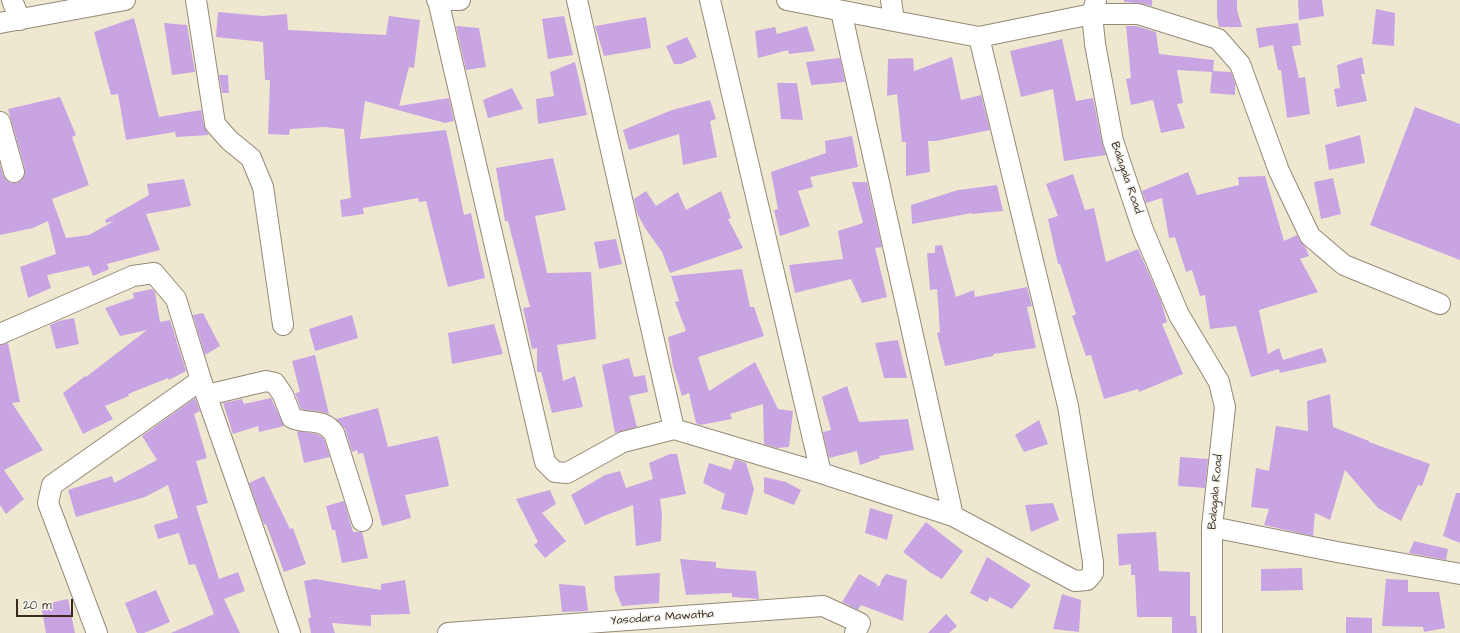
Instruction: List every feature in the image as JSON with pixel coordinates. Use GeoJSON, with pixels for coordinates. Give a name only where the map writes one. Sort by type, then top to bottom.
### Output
{"type":"FeatureCollection","features":[{"type":"Feature","properties":{"kind":"street"},"geometry":{"type":"LineString","coordinates":[[12,0],[20,20]]}},
{"type":"Feature","properties":{"kind":"street"},"geometry":{"type":"LineString","coordinates":[[0,23],[125,0]]}},
{"type":"Feature","properties":{"kind":"street"},"geometry":{"type":"LineString","coordinates":[[196,0],[216,124],[230,140],[251,158],[263,187],[283,325]]}},
{"type":"Feature","properties":{"kind":"street"},"geometry":{"type":"LineString","coordinates":[[460,0],[437,0],[545,462],[555,472],[567,473],[623,442],[674,429],[821,473],[953,516],[1075,581],[1087,580],[1093,573],[1093,562],[1068,406],[979,37]]}},
{"type":"Feature","properties":{"kind":"street"},"geometry":{"type":"LineString","coordinates":[[577,0],[674,429]]}},
{"type":"Feature","properties":{"kind":"street"},"geometry":{"type":"LineString","coordinates":[[710,0],[821,473]]}},
{"type":"Feature","properties":{"kind":"street"},"geometry":{"type":"LineString","coordinates":[[790,0],[894,22],[979,37],[1094,7],[1138,14],[1218,38],[1240,64],[1279,171],[1310,236],[1344,265],[1440,304]]}},
{"type":"Feature","properties":{"kind":"street"},"geometry":{"type":"LineString","coordinates":[[892,0],[894,22]]}},
{"type":"Feature","properties":{"kind":"street","name":"Balagala Road"},"geometry":{"type":"LineString","coordinates":[[1094,7],[1095,44],[1112,141],[1143,230],[1179,315],[1219,382],[1224,407],[1212,527],[1212,633]]}},
{"type":"Feature","properties":{"kind":"street"},"geometry":{"type":"LineString","coordinates":[[841,11],[953,516]]}},
{"type":"Feature","properties":{"kind":"street"},"geometry":{"type":"LineString","coordinates":[[0,122],[14,172]]}},
{"type":"Feature","properties":{"kind":"street"},"geometry":{"type":"LineString","coordinates":[[0,334],[133,276],[154,273],[176,299],[204,387],[290,633]]}},
{"type":"Feature","properties":{"kind":"street"},"geometry":{"type":"LineString","coordinates":[[97,633],[48,503],[52,485],[204,387],[266,381],[275,383],[292,418],[301,422],[317,422],[329,426],[334,433],[362,521]]}},
{"type":"Feature","properties":{"kind":"street"},"geometry":{"type":"LineString","coordinates":[[1212,527],[1337,552],[1460,574]]}},
{"type":"Feature","properties":{"kind":"street","name":"Yasodara Mawatha"},"geometry":{"type":"LineString","coordinates":[[448,633],[823,606],[862,630]]}},
{"type":"Feature","properties":{"kind":"building"},"geometry":{"type":"Polygon","coordinates":[[[1124,0],[1152,0],[1152,6],[1124,2],[1124,0]]]}},
{"type":"Feature","properties":{"kind":"building"},"geometry":{"type":"Polygon","coordinates":[[[1217,0],[1237,0],[1237,10],[1242,27],[1219,27],[1217,17],[1217,0]]]}},
{"type":"Feature","properties":{"kind":"building"},"geometry":{"type":"Polygon","coordinates":[[[1298,0],[1322,0],[1324,16],[1299,20],[1298,0]]]}},
{"type":"Feature","properties":{"kind":"building"},"geometry":{"type":"Polygon","coordinates":[[[1376,9],[1395,13],[1394,46],[1372,44],[1376,9]]]}},
{"type":"Feature","properties":{"kind":"building"},"geometry":{"type":"Polygon","coordinates":[[[218,12],[263,16],[287,14],[288,30],[386,35],[389,16],[420,20],[414,68],[409,67],[399,106],[449,98],[454,121],[445,123],[365,101],[360,139],[446,130],[464,215],[471,213],[485,278],[448,287],[426,201],[419,202],[418,198],[363,208],[364,214],[342,217],[340,200],[351,198],[344,129],[324,127],[290,129],[289,135],[268,134],[270,80],[265,80],[263,42],[216,37],[218,12]]]}},
{"type":"Feature","properties":{"kind":"building"},"geometry":{"type":"Polygon","coordinates":[[[564,16],[573,55],[548,59],[542,19],[564,16]]]}},
{"type":"Feature","properties":{"kind":"building"},"geometry":{"type":"Polygon","coordinates":[[[646,17],[651,48],[604,56],[595,26],[646,17]]]}},
{"type":"Feature","properties":{"kind":"building"},"geometry":{"type":"Polygon","coordinates":[[[134,18],[159,117],[201,110],[204,126],[209,135],[176,137],[175,132],[126,140],[118,94],[111,95],[94,32],[134,18]]]}},
{"type":"Feature","properties":{"kind":"building"},"geometry":{"type":"Polygon","coordinates":[[[164,23],[187,25],[195,72],[172,75],[164,23]]]}},
{"type":"Feature","properties":{"kind":"building"},"geometry":{"type":"Polygon","coordinates":[[[1298,23],[1301,45],[1292,46],[1299,78],[1305,77],[1310,114],[1287,118],[1281,70],[1278,70],[1273,45],[1259,48],[1256,28],[1298,23]]]}},
{"type":"Feature","properties":{"kind":"building"},"geometry":{"type":"Polygon","coordinates":[[[456,26],[479,28],[486,67],[466,70],[456,26]]]}},
{"type":"Feature","properties":{"kind":"building"},"geometry":{"type":"Polygon","coordinates":[[[807,26],[815,51],[789,54],[788,50],[758,58],[755,31],[775,27],[777,34],[807,26]]]}},
{"type":"Feature","properties":{"kind":"building"},"geometry":{"type":"Polygon","coordinates":[[[1126,26],[1136,26],[1156,32],[1159,54],[1214,60],[1213,71],[1231,72],[1235,83],[1235,95],[1210,93],[1212,72],[1177,70],[1183,103],[1177,104],[1185,128],[1161,133],[1153,100],[1131,105],[1126,79],[1131,78],[1126,26]]]}},
{"type":"Feature","properties":{"kind":"building"},"geometry":{"type":"Polygon","coordinates":[[[687,37],[697,57],[681,64],[674,64],[666,46],[687,37]]]}},
{"type":"Feature","properties":{"kind":"building"},"geometry":{"type":"Polygon","coordinates":[[[1062,39],[1076,101],[1093,98],[1102,143],[1106,155],[1064,161],[1053,89],[1021,97],[1010,51],[1062,39]]]}},
{"type":"Feature","properties":{"kind":"building"},"geometry":{"type":"Polygon","coordinates":[[[952,57],[961,100],[981,95],[990,130],[936,141],[928,141],[930,172],[906,176],[906,142],[902,142],[897,94],[887,96],[888,59],[913,58],[914,71],[952,57]]]}},
{"type":"Feature","properties":{"kind":"building"},"geometry":{"type":"Polygon","coordinates":[[[1362,57],[1365,74],[1361,74],[1367,101],[1337,107],[1334,89],[1340,88],[1337,65],[1362,57]]]}},
{"type":"Feature","properties":{"kind":"building"},"geometry":{"type":"Polygon","coordinates":[[[840,58],[845,82],[811,85],[806,62],[840,58]]]}},
{"type":"Feature","properties":{"kind":"building"},"geometry":{"type":"Polygon","coordinates":[[[575,62],[587,115],[538,124],[536,99],[554,96],[550,72],[575,62]]]}},
{"type":"Feature","properties":{"kind":"building"},"geometry":{"type":"Polygon","coordinates":[[[219,75],[228,75],[229,93],[222,93],[219,75]]]}},
{"type":"Feature","properties":{"kind":"building"},"geometry":{"type":"Polygon","coordinates":[[[777,83],[797,83],[803,120],[781,119],[777,83]]]}},
{"type":"Feature","properties":{"kind":"building"},"geometry":{"type":"Polygon","coordinates":[[[512,88],[523,109],[488,118],[483,100],[512,88]]]}},
{"type":"Feature","properties":{"kind":"building"},"geometry":{"type":"Polygon","coordinates":[[[60,97],[76,135],[72,137],[89,185],[52,199],[66,238],[89,235],[114,221],[106,223],[105,220],[149,195],[147,184],[184,179],[191,206],[146,214],[160,250],[107,264],[109,269],[93,276],[89,266],[47,275],[51,288],[28,298],[20,267],[56,254],[48,221],[33,228],[0,235],[0,165],[6,180],[11,183],[17,183],[22,180],[25,174],[25,169],[8,109],[60,97]]]}},
{"type":"Feature","properties":{"kind":"building"},"geometry":{"type":"Polygon","coordinates":[[[710,100],[716,119],[710,121],[717,157],[683,165],[679,134],[629,150],[623,130],[672,110],[710,100]]]}},
{"type":"Feature","properties":{"kind":"building"},"geometry":{"type":"Polygon","coordinates":[[[1415,107],[1460,124],[1460,260],[1370,225],[1415,107]]]}},
{"type":"Feature","properties":{"kind":"building"},"geometry":{"type":"Polygon","coordinates":[[[1360,135],[1365,163],[1329,170],[1325,145],[1360,135]]]}},
{"type":"Feature","properties":{"kind":"building"},"geometry":{"type":"Polygon","coordinates":[[[852,136],[858,167],[810,177],[813,187],[798,191],[810,226],[780,236],[774,210],[778,209],[771,172],[826,153],[825,141],[852,136]]]}},
{"type":"Feature","properties":{"kind":"building"},"geometry":{"type":"Polygon","coordinates":[[[553,158],[566,210],[535,216],[547,273],[591,272],[596,339],[557,345],[563,381],[575,376],[583,407],[552,413],[541,372],[537,372],[537,348],[532,349],[523,308],[530,307],[508,221],[505,221],[496,168],[553,158]]]}},
{"type":"Feature","properties":{"kind":"building"},"geometry":{"type":"Polygon","coordinates":[[[1188,172],[1197,195],[1239,185],[1238,177],[1265,176],[1284,241],[1297,235],[1306,248],[1309,256],[1300,259],[1318,292],[1259,310],[1268,354],[1279,348],[1283,360],[1322,348],[1327,362],[1280,373],[1279,369],[1251,377],[1236,326],[1210,329],[1205,295],[1200,296],[1192,270],[1186,272],[1175,237],[1169,238],[1162,198],[1146,203],[1142,191],[1188,172]]]}},
{"type":"Feature","properties":{"kind":"building"},"geometry":{"type":"Polygon","coordinates":[[[1073,174],[1085,210],[1094,208],[1106,262],[1138,249],[1161,301],[1167,322],[1162,324],[1183,374],[1139,392],[1138,389],[1104,399],[1091,355],[1086,356],[1072,316],[1076,314],[1060,264],[1058,264],[1048,219],[1058,216],[1046,184],[1073,174]]]}},
{"type":"Feature","properties":{"kind":"building"},"geometry":{"type":"Polygon","coordinates":[[[1333,178],[1341,214],[1321,219],[1314,182],[1333,178]]]}},
{"type":"Feature","properties":{"kind":"building"},"geometry":{"type":"Polygon","coordinates":[[[852,182],[867,182],[882,247],[875,248],[887,297],[862,303],[851,279],[795,293],[789,265],[843,259],[838,231],[863,223],[852,182]]]}},
{"type":"Feature","properties":{"kind":"building"},"geometry":{"type":"Polygon","coordinates":[[[997,185],[1003,211],[972,213],[912,224],[911,205],[958,190],[997,185]]]}},
{"type":"Feature","properties":{"kind":"building"},"geometry":{"type":"Polygon","coordinates":[[[646,191],[656,206],[678,192],[686,210],[721,191],[731,218],[728,219],[743,248],[670,273],[662,252],[645,228],[637,213],[634,199],[646,191]]]}},
{"type":"Feature","properties":{"kind":"building"},"geometry":{"type":"Polygon","coordinates":[[[616,239],[622,264],[599,269],[594,242],[616,239]]]}},
{"type":"Feature","properties":{"kind":"building"},"geometry":{"type":"Polygon","coordinates":[[[942,245],[956,297],[974,290],[975,297],[1027,287],[1032,306],[1027,307],[1036,348],[993,354],[993,356],[945,366],[937,333],[940,332],[937,289],[930,290],[927,253],[935,253],[935,246],[942,245]]]}},
{"type":"Feature","properties":{"kind":"building"},"geometry":{"type":"Polygon","coordinates":[[[742,269],[750,307],[754,307],[764,336],[698,357],[709,391],[755,362],[778,409],[793,411],[789,447],[777,448],[764,444],[763,404],[730,414],[732,419],[700,425],[696,423],[689,393],[682,396],[673,366],[668,337],[686,331],[675,302],[679,301],[671,276],[742,269]]]}},
{"type":"Feature","properties":{"kind":"building"},"geometry":{"type":"Polygon","coordinates":[[[152,289],[155,292],[160,322],[170,320],[186,371],[169,380],[168,378],[128,394],[129,396],[105,406],[113,419],[83,434],[63,393],[147,330],[120,336],[105,308],[134,298],[133,293],[152,289]]]}},
{"type":"Feature","properties":{"kind":"building"},"geometry":{"type":"Polygon","coordinates":[[[203,313],[220,346],[205,355],[193,315],[203,313]]]}},
{"type":"Feature","properties":{"kind":"building"},"geometry":{"type":"Polygon","coordinates":[[[352,315],[358,338],[315,351],[309,329],[352,315]]]}},
{"type":"Feature","properties":{"kind":"building"},"geometry":{"type":"Polygon","coordinates":[[[74,318],[79,344],[56,349],[50,325],[59,321],[74,318]]]}},
{"type":"Feature","properties":{"kind":"building"},"geometry":{"type":"Polygon","coordinates":[[[494,324],[503,354],[452,364],[448,333],[494,324]]]}},
{"type":"Feature","properties":{"kind":"building"},"geometry":{"type":"Polygon","coordinates":[[[898,340],[907,378],[884,378],[875,343],[898,340]]]}},
{"type":"Feature","properties":{"kind":"building"},"geometry":{"type":"Polygon","coordinates":[[[8,343],[20,402],[12,403],[43,450],[4,470],[24,499],[6,514],[0,505],[0,345],[8,343]]]}},
{"type":"Feature","properties":{"kind":"building"},"geometry":{"type":"Polygon","coordinates":[[[315,355],[329,414],[301,409],[295,393],[300,392],[292,361],[315,355]]]}},
{"type":"Feature","properties":{"kind":"building"},"geometry":{"type":"Polygon","coordinates":[[[629,358],[634,377],[645,375],[648,392],[629,396],[637,427],[615,433],[602,365],[629,358]]]}},
{"type":"Feature","properties":{"kind":"building"},"geometry":{"type":"Polygon","coordinates":[[[847,386],[859,422],[908,419],[914,450],[879,456],[880,458],[860,465],[857,451],[829,458],[823,432],[831,430],[822,397],[847,386]]]}},
{"type":"Feature","properties":{"kind":"building"},"geometry":{"type":"Polygon","coordinates":[[[1330,394],[1333,427],[1430,464],[1422,486],[1418,485],[1401,521],[1378,508],[1345,470],[1330,520],[1315,513],[1313,536],[1264,525],[1269,509],[1251,507],[1256,468],[1269,471],[1276,426],[1308,431],[1307,401],[1330,394]]]}},
{"type":"Feature","properties":{"kind":"building"},"geometry":{"type":"Polygon","coordinates":[[[195,398],[200,411],[194,414],[207,458],[196,461],[208,503],[196,506],[219,579],[238,572],[245,591],[224,599],[240,633],[171,633],[214,614],[195,564],[189,565],[179,533],[158,539],[154,525],[178,518],[168,485],[145,497],[76,517],[68,490],[112,476],[114,483],[157,460],[142,436],[195,398]]]}},
{"type":"Feature","properties":{"kind":"building"},"geometry":{"type":"Polygon","coordinates":[[[271,398],[284,426],[259,432],[258,426],[233,434],[223,403],[242,399],[244,404],[271,398]]]}},
{"type":"Feature","properties":{"kind":"building"},"geometry":{"type":"Polygon","coordinates":[[[378,408],[388,447],[438,436],[449,486],[405,495],[411,518],[382,526],[363,453],[358,454],[357,450],[352,452],[345,429],[336,419],[378,408]]]}},
{"type":"Feature","properties":{"kind":"building"},"geometry":{"type":"Polygon","coordinates":[[[1039,420],[1048,444],[1024,452],[1015,435],[1039,420]]]}},
{"type":"Feature","properties":{"kind":"building"},"geometry":{"type":"Polygon","coordinates":[[[297,431],[317,434],[322,437],[330,457],[304,463],[297,431]]]}},
{"type":"Feature","properties":{"kind":"building"},"geometry":{"type":"Polygon","coordinates":[[[670,454],[677,454],[686,494],[660,499],[662,514],[661,541],[636,546],[633,505],[585,525],[571,495],[605,475],[620,471],[626,488],[653,479],[649,463],[670,454]]]}},
{"type":"Feature","properties":{"kind":"building"},"geometry":{"type":"Polygon","coordinates":[[[1180,457],[1208,459],[1205,488],[1178,486],[1180,457]]]}},
{"type":"Feature","properties":{"kind":"building"},"geometry":{"type":"Polygon","coordinates":[[[735,459],[746,463],[754,489],[747,515],[721,509],[725,494],[703,483],[709,463],[731,470],[735,459]]]}},
{"type":"Feature","properties":{"kind":"building"},"geometry":{"type":"Polygon","coordinates":[[[264,476],[290,529],[293,528],[306,564],[284,572],[266,524],[265,525],[263,522],[249,483],[264,476]]]}},
{"type":"Feature","properties":{"kind":"building"},"geometry":{"type":"Polygon","coordinates":[[[764,477],[786,482],[801,490],[794,505],[764,493],[764,477]]]}},
{"type":"Feature","properties":{"kind":"building"},"geometry":{"type":"Polygon","coordinates":[[[550,490],[556,504],[542,513],[566,541],[545,558],[534,545],[538,542],[516,499],[550,490]]]}},
{"type":"Feature","properties":{"kind":"building"},"geometry":{"type":"Polygon","coordinates":[[[1456,493],[1460,493],[1460,543],[1443,536],[1456,493]]]}},
{"type":"Feature","properties":{"kind":"building"},"geometry":{"type":"Polygon","coordinates":[[[344,501],[353,532],[362,532],[368,558],[342,563],[335,530],[332,530],[326,506],[344,501]]]}},
{"type":"Feature","properties":{"kind":"building"},"geometry":{"type":"Polygon","coordinates":[[[1053,503],[1059,520],[1031,532],[1025,505],[1053,503]]]}},
{"type":"Feature","properties":{"kind":"building"},"geometry":{"type":"Polygon","coordinates":[[[870,508],[893,515],[887,540],[865,533],[870,508]]]}},
{"type":"Feature","properties":{"kind":"building"},"geometry":{"type":"Polygon","coordinates":[[[926,522],[963,551],[942,579],[931,573],[903,552],[926,522]]]}},
{"type":"Feature","properties":{"kind":"building"},"geometry":{"type":"Polygon","coordinates":[[[1156,532],[1159,571],[1190,572],[1190,616],[1196,616],[1197,633],[1172,633],[1172,617],[1137,617],[1135,575],[1131,575],[1131,564],[1119,566],[1117,534],[1156,532]]]}},
{"type":"Feature","properties":{"kind":"building"},"geometry":{"type":"Polygon","coordinates":[[[1414,541],[1448,549],[1446,560],[1409,553],[1414,541]]]}},
{"type":"Feature","properties":{"kind":"building"},"geometry":{"type":"Polygon","coordinates":[[[987,557],[1031,585],[1012,609],[990,597],[987,602],[970,593],[987,557]]]}},
{"type":"Feature","properties":{"kind":"building"},"geometry":{"type":"Polygon","coordinates":[[[680,559],[716,562],[716,568],[756,571],[759,599],[732,597],[732,593],[686,595],[680,559]]]}},
{"type":"Feature","properties":{"kind":"building"},"geometry":{"type":"Polygon","coordinates":[[[1302,568],[1303,590],[1261,591],[1261,569],[1302,568]]]}},
{"type":"Feature","properties":{"kind":"building"},"geometry":{"type":"Polygon","coordinates":[[[660,573],[659,603],[622,606],[615,590],[614,576],[660,573]]]}},
{"type":"Feature","properties":{"kind":"building"},"geometry":{"type":"Polygon","coordinates":[[[859,574],[877,584],[876,588],[878,585],[880,586],[881,581],[886,574],[907,580],[903,621],[861,605],[858,610],[842,602],[859,574]]]}},
{"type":"Feature","properties":{"kind":"building"},"geometry":{"type":"Polygon","coordinates":[[[315,579],[381,590],[381,584],[405,580],[410,614],[371,615],[371,626],[332,623],[335,633],[311,633],[308,618],[311,618],[304,581],[315,579]]]}},
{"type":"Feature","properties":{"kind":"building"},"geometry":{"type":"Polygon","coordinates":[[[1386,579],[1408,580],[1408,592],[1439,592],[1445,628],[1424,632],[1423,627],[1382,626],[1386,579]]]}},
{"type":"Feature","properties":{"kind":"building"},"geometry":{"type":"Polygon","coordinates":[[[559,584],[585,586],[588,611],[562,612],[559,584]]]}},
{"type":"Feature","properties":{"kind":"building"},"geometry":{"type":"Polygon","coordinates":[[[156,590],[170,622],[144,633],[137,633],[125,603],[156,590]]]}},
{"type":"Feature","properties":{"kind":"building"},"geometry":{"type":"Polygon","coordinates":[[[1062,594],[1081,600],[1079,632],[1053,629],[1062,594]]]}},
{"type":"Feature","properties":{"kind":"building"},"geometry":{"type":"Polygon","coordinates":[[[68,599],[75,633],[46,633],[41,605],[68,599]]]}},
{"type":"Feature","properties":{"kind":"building"},"geometry":{"type":"Polygon","coordinates":[[[946,614],[957,626],[949,633],[928,633],[946,614]]]}},
{"type":"Feature","properties":{"kind":"building"},"geometry":{"type":"Polygon","coordinates":[[[1346,617],[1372,618],[1372,633],[1346,633],[1346,617]]]}}]}
